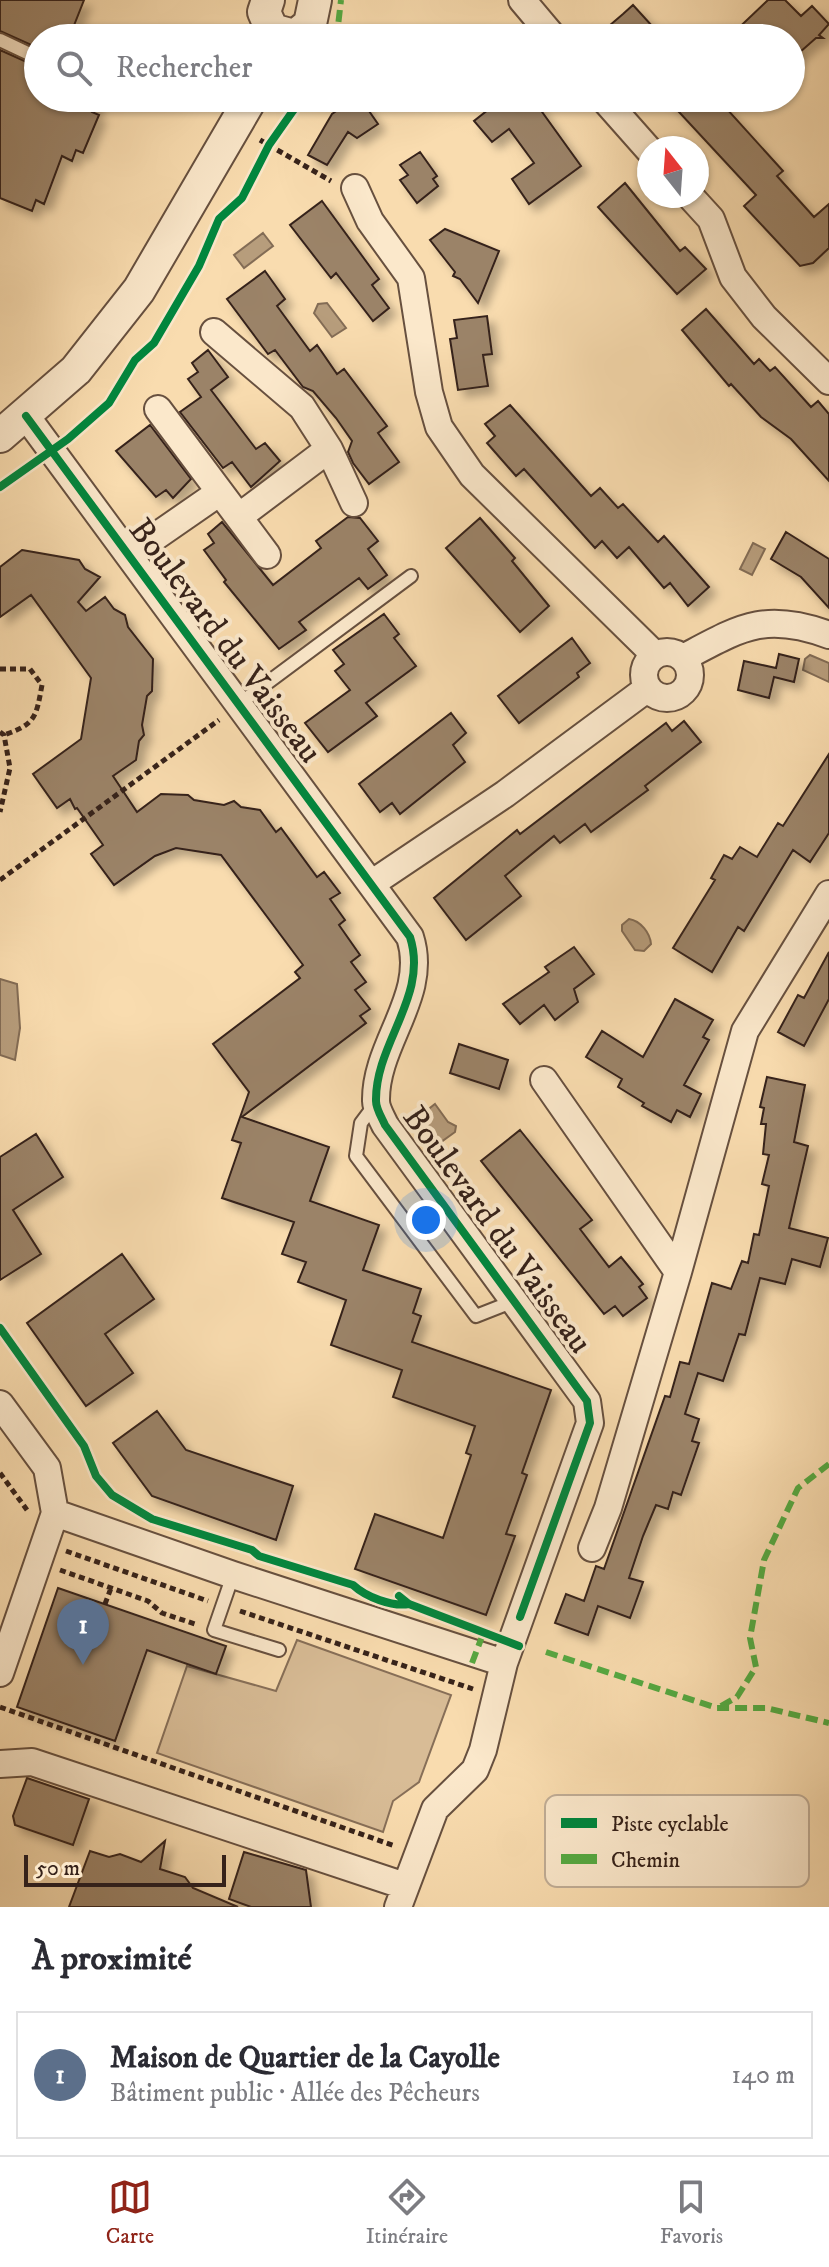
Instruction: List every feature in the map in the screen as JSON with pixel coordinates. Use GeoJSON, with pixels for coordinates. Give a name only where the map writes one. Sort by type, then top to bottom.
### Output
{"type":"FeatureCollection","features":[{"type":"Feature","properties":{"kind":"street"},"geometry":{"type":"LineString","coordinates":[[522,0],[542,24]]}},
{"type":"Feature","properties":{"kind":"street"},"geometry":{"type":"LineString","coordinates":[[274,22],[310,24],[313,2]]}},
{"type":"Feature","properties":{"kind":"street"},"geometry":{"type":"LineString","coordinates":[[0,436],[76,370],[139,290],[243,112]]}},
{"type":"Feature","properties":{"kind":"street"},"geometry":{"type":"LineString","coordinates":[[615,112],[637,136]]}},
{"type":"Feature","properties":{"kind":"street"},"geometry":{"type":"LineString","coordinates":[[355,188],[370,221],[411,278],[429,392],[439,427],[472,475],[655,655]]}},
{"type":"Feature","properties":{"kind":"street"},"geometry":{"type":"LineString","coordinates":[[701,208],[711,219],[733,277],[764,317],[829,381]]}},
{"type":"Feature","properties":{"kind":"street"},"geometry":{"type":"LineString","coordinates":[[214,332],[302,407],[329,449],[354,503]]}},
{"type":"Feature","properties":{"kind":"street"},"geometry":{"type":"LineString","coordinates":[[158,409],[267,555]]}},
{"type":"Feature","properties":{"kind":"street","name":"Boulevard du Vaisseau"},"geometry":{"type":"LineString","coordinates":[[26,416],[410,937],[416,971],[380,1077],[376,1103],[385,1125],[587,1401],[590,1423],[504,1663],[483,1750],[475,1770],[435,1809],[401,1896]]}},
{"type":"Feature","properties":{"kind":"street"},"geometry":{"type":"LineString","coordinates":[[240,516],[329,449]]}},
{"type":"Feature","properties":{"kind":"street"},"geometry":{"type":"LineString","coordinates":[[129,555],[220,492]]}},
{"type":"Feature","properties":{"kind":"street"},"geometry":{"type":"LineString","coordinates":[[683,658],[745,625],[799,624],[829,635]]}},
{"type":"Feature","properties":{"kind":"street"},"geometry":{"type":"LineString","coordinates":[[672,652],[683,658],[690,675],[682,692],[669,698],[658,696],[648,688],[644,669],[655,655],[672,652]]}},
{"type":"Feature","properties":{"kind":"street"},"geometry":{"type":"LineString","coordinates":[[371,884],[505,794],[648,688]]}},
{"type":"Feature","properties":{"kind":"street"},"geometry":{"type":"LineString","coordinates":[[592,1548],[608,1508],[678,1272],[745,1031],[829,894]]}},
{"type":"Feature","properties":{"kind":"street"},"geometry":{"type":"LineString","coordinates":[[544,1080],[678,1272]]}},
{"type":"Feature","properties":{"kind":"street"},"geometry":{"type":"LineString","coordinates":[[0,1404],[47,1468],[55,1513],[0,1673]]}},
{"type":"Feature","properties":{"kind":"street"},"geometry":{"type":"LineString","coordinates":[[55,1513],[233,1575],[504,1663]]}},
{"type":"Feature","properties":{"kind":"street"},"geometry":{"type":"LineString","coordinates":[[0,1764],[32,1762],[401,1896]]}},
{"type":"Feature","properties":{"kind":"lane"},"geometry":{"type":"LineString","coordinates":[[0,40],[24,51]]}},
{"type":"Feature","properties":{"kind":"lane"},"geometry":{"type":"LineString","coordinates":[[239,704],[411,576]]}},
{"type":"Feature","properties":{"kind":"lane"},"geometry":{"type":"LineString","coordinates":[[376,1103],[361,1123],[356,1156],[476,1316],[514,1301]]}},
{"type":"Feature","properties":{"kind":"lane"},"geometry":{"type":"LineString","coordinates":[[233,1575],[214,1630],[279,1650]]}},
{"type":"Feature","properties":{"kind":"path"},"geometry":{"type":"LineString","coordinates":[[263,158],[277,134]]}},
{"type":"Feature","properties":{"kind":"path"},"geometry":{"type":"LineString","coordinates":[[253,136],[331,181],[355,188]]}},
{"type":"Feature","properties":{"kind":"path"},"geometry":{"type":"LineString","coordinates":[[0,669],[30,669],[42,685],[36,715],[27,727],[2,734],[10,768],[0,812]]}},
{"type":"Feature","properties":{"kind":"path"},"geometry":{"type":"LineString","coordinates":[[0,880],[239,704]]}},
{"type":"Feature","properties":{"kind":"path"},"geometry":{"type":"LineString","coordinates":[[0,1473],[32,1516],[31,1537],[45,1544],[486,1693]]}},
{"type":"Feature","properties":{"kind":"path"},"geometry":{"type":"LineString","coordinates":[[64,1571],[148,1601],[162,1613],[214,1630]]}},
{"type":"Feature","properties":{"kind":"path"},"geometry":{"type":"LineString","coordinates":[[105,1604],[111,1588]]}},
{"type":"Feature","properties":{"kind":"path"},"geometry":{"type":"LineString","coordinates":[[0,1707],[393,1843],[397,1850]]}},
{"type":"Feature","properties":{"kind":"shaded area"},"geometry":{"type":"Polygon","coordinates":[[[263,233],[273,246],[244,268],[234,255],[263,233]]]}},
{"type":"Feature","properties":{"kind":"shaded area"},"geometry":{"type":"Polygon","coordinates":[[[327,303],[346,328],[332,337],[314,313],[318,304],[327,303]]]}},
{"type":"Feature","properties":{"kind":"shaded area"},"geometry":{"type":"Polygon","coordinates":[[[753,543],[765,549],[752,575],[740,569],[753,543]]]}},
{"type":"Feature","properties":{"kind":"shaded area"},"geometry":{"type":"Polygon","coordinates":[[[810,655],[829,663],[829,682],[803,670],[805,659],[810,655]]]}},
{"type":"Feature","properties":{"kind":"shaded area"},"geometry":{"type":"Polygon","coordinates":[[[629,919],[641,925],[649,936],[651,944],[644,951],[635,950],[622,931],[622,925],[629,919]]]}},
{"type":"Feature","properties":{"kind":"shaded area"},"geometry":{"type":"Polygon","coordinates":[[[0,979],[17,984],[20,1028],[15,1060],[0,1055],[0,979]]]}},
{"type":"Feature","properties":{"kind":"shaded area"},"geometry":{"type":"Polygon","coordinates":[[[435,1104],[448,1122],[456,1126],[455,1132],[441,1142],[421,1115],[435,1104]]]}},
{"type":"Feature","properties":{"kind":"shaded area"},"geometry":{"type":"Polygon","coordinates":[[[297,1640],[451,1695],[419,1782],[393,1801],[383,1832],[157,1753],[187,1666],[276,1691],[297,1640]]]}},
{"type":"Feature","properties":{"kind":"building"},"geometry":{"type":"Polygon","coordinates":[[[0,0],[84,0],[75,24],[24,24],[24,42],[0,31],[0,0]]]}},
{"type":"Feature","properties":{"kind":"building"},"geometry":{"type":"Polygon","coordinates":[[[768,0],[785,0],[801,16],[812,6],[829,24],[819,35],[823,38],[816,38],[805,48],[805,24],[743,24],[768,0]]]}},
{"type":"Feature","properties":{"kind":"building"},"geometry":{"type":"Polygon","coordinates":[[[633,5],[650,24],[611,24],[633,5]]]}},
{"type":"Feature","properties":{"kind":"building"},"geometry":{"type":"Polygon","coordinates":[[[0,50],[24,61],[24,112],[92,112],[99,115],[83,153],[76,150],[72,161],[62,156],[44,204],[36,200],[32,211],[0,198],[0,50]]]}},
{"type":"Feature","properties":{"kind":"building"},"geometry":{"type":"Polygon","coordinates":[[[370,112],[378,124],[357,138],[348,132],[327,165],[308,155],[332,114],[370,112]]]}},
{"type":"Feature","properties":{"kind":"building"},"geometry":{"type":"Polygon","coordinates":[[[485,112],[542,112],[581,166],[529,204],[512,179],[534,163],[509,129],[492,142],[474,121],[485,112]]]}},
{"type":"Feature","properties":{"kind":"building"},"geometry":{"type":"Polygon","coordinates":[[[679,112],[730,112],[783,171],[777,176],[814,217],[829,204],[829,248],[813,263],[800,266],[744,206],[756,195],[709,144],[709,136],[701,136],[679,112]]]}},
{"type":"Feature","properties":{"kind":"building"},"geometry":{"type":"Polygon","coordinates":[[[420,152],[437,176],[433,179],[438,186],[417,203],[400,180],[408,175],[400,165],[420,152]]]}},
{"type":"Feature","properties":{"kind":"building"},"geometry":{"type":"Polygon","coordinates":[[[625,183],[637,198],[637,208],[645,208],[680,251],[685,247],[706,269],[677,294],[598,207],[625,183]]]}},
{"type":"Feature","properties":{"kind":"building"},"geometry":{"type":"Polygon","coordinates":[[[322,201],[379,279],[372,285],[389,308],[373,321],[336,273],[331,278],[290,225],[322,201]]]}},
{"type":"Feature","properties":{"kind":"building"},"geometry":{"type":"Polygon","coordinates":[[[445,229],[499,251],[478,303],[460,279],[453,276],[455,272],[430,240],[445,229]]]}},
{"type":"Feature","properties":{"kind":"building"},"geometry":{"type":"Polygon","coordinates":[[[265,271],[285,299],[277,306],[310,351],[317,345],[337,374],[344,369],[387,426],[378,433],[399,462],[369,484],[353,463],[348,452],[352,441],[336,418],[313,391],[303,387],[275,350],[268,354],[227,299],[265,271]]]}},
{"type":"Feature","properties":{"kind":"building"},"geometry":{"type":"Polygon","coordinates":[[[706,309],[754,364],[759,359],[770,371],[775,367],[811,407],[818,401],[829,414],[829,481],[791,439],[761,417],[731,384],[729,386],[682,330],[706,309]]]}},
{"type":"Feature","properties":{"kind":"building"},"geometry":{"type":"Polygon","coordinates":[[[487,316],[492,354],[483,355],[488,386],[458,390],[450,339],[457,338],[454,320],[487,316]]]}},
{"type":"Feature","properties":{"kind":"building"},"geometry":{"type":"Polygon","coordinates":[[[208,350],[228,377],[211,390],[256,449],[265,443],[280,461],[251,487],[232,462],[223,468],[180,412],[201,397],[188,379],[198,372],[192,363],[208,350]]]}},
{"type":"Feature","properties":{"kind":"building"},"geometry":{"type":"Polygon","coordinates":[[[510,405],[591,496],[600,488],[618,508],[623,504],[658,542],[664,536],[709,587],[688,606],[670,583],[664,588],[629,547],[617,558],[602,541],[595,548],[524,469],[516,476],[487,443],[495,436],[485,424],[510,405]]]}},
{"type":"Feature","properties":{"kind":"building"},"geometry":{"type":"Polygon","coordinates":[[[150,425],[191,479],[173,498],[166,490],[156,497],[116,451],[150,425]]]}},
{"type":"Feature","properties":{"kind":"building"},"geometry":{"type":"Polygon","coordinates":[[[348,517],[360,518],[378,541],[368,549],[387,575],[368,589],[359,578],[299,622],[306,630],[279,649],[224,582],[226,580],[204,550],[214,543],[208,534],[222,522],[273,585],[321,548],[316,541],[348,517]]]}},
{"type":"Feature","properties":{"kind":"building"},"geometry":{"type":"Polygon","coordinates":[[[480,518],[515,558],[512,561],[549,606],[520,632],[446,548],[480,518]]]}},
{"type":"Feature","properties":{"kind":"building"},"geometry":{"type":"Polygon","coordinates":[[[786,532],[829,559],[829,608],[801,577],[771,559],[786,532]]]}},
{"type":"Feature","properties":{"kind":"building"},"geometry":{"type":"Polygon","coordinates":[[[22,550],[79,560],[85,569],[100,577],[78,602],[86,611],[105,597],[114,609],[125,615],[128,627],[153,659],[152,691],[147,696],[142,725],[144,735],[139,741],[136,760],[113,776],[137,812],[161,794],[188,795],[194,800],[224,805],[234,801],[241,807],[260,810],[276,832],[281,828],[317,877],[324,872],[340,893],[330,899],[345,920],[339,925],[360,955],[351,962],[366,982],[355,990],[370,1009],[360,1016],[366,1023],[242,1117],[329,1147],[310,1201],[379,1225],[363,1270],[421,1289],[413,1313],[421,1316],[412,1342],[551,1390],[522,1473],[527,1475],[506,1534],[515,1536],[486,1615],[355,1569],[375,1514],[443,1538],[471,1455],[466,1453],[475,1426],[393,1397],[402,1370],[331,1345],[346,1300],[298,1282],[306,1262],[282,1254],[294,1222],[222,1198],[241,1143],[232,1140],[249,1092],[213,1044],[300,978],[295,972],[303,965],[221,855],[176,848],[155,856],[114,885],[91,854],[103,845],[77,808],[70,799],[57,808],[33,774],[81,739],[91,678],[31,595],[0,617],[0,567],[22,550]]]}},
{"type":"Feature","properties":{"kind":"building"},"geometry":{"type":"Polygon","coordinates":[[[384,614],[399,634],[394,638],[416,666],[366,703],[377,716],[328,752],[305,723],[350,690],[335,671],[344,664],[333,650],[384,614]]]}},
{"type":"Feature","properties":{"kind":"building"},"geometry":{"type":"Polygon","coordinates":[[[572,638],[590,663],[577,673],[579,677],[519,723],[498,696],[572,638]]]}},
{"type":"Feature","properties":{"kind":"building"},"geometry":{"type":"Polygon","coordinates":[[[779,654],[799,659],[794,682],[774,677],[769,698],[738,690],[744,661],[776,668],[779,654]]]}},
{"type":"Feature","properties":{"kind":"building"},"geometry":{"type":"Polygon","coordinates":[[[451,713],[466,733],[453,745],[465,762],[400,814],[392,803],[380,812],[359,784],[451,713]]]}},
{"type":"Feature","properties":{"kind":"building"},"geometry":{"type":"Polygon","coordinates":[[[684,721],[701,742],[645,786],[648,790],[591,832],[585,824],[560,843],[554,836],[505,876],[521,896],[466,940],[434,898],[517,830],[520,834],[666,723],[672,731],[684,721]]]}},
{"type":"Feature","properties":{"kind":"building"},"geometry":{"type":"Polygon","coordinates":[[[829,754],[829,833],[810,862],[793,850],[744,931],[738,927],[712,972],[673,948],[715,880],[711,878],[724,855],[732,859],[740,847],[757,857],[778,823],[783,826],[829,754]]]}},
{"type":"Feature","properties":{"kind":"building"},"geometry":{"type":"Polygon","coordinates":[[[574,947],[594,974],[574,989],[578,1002],[555,1020],[544,1005],[520,1024],[503,1004],[549,972],[545,967],[574,947]]]}},
{"type":"Feature","properties":{"kind":"building"},"geometry":{"type":"Polygon","coordinates":[[[829,952],[829,999],[804,1046],[778,1032],[798,995],[804,998],[829,952]]]}},
{"type":"Feature","properties":{"kind":"building"},"geometry":{"type":"Polygon","coordinates":[[[675,999],[713,1020],[703,1037],[709,1040],[684,1085],[701,1094],[690,1117],[677,1110],[671,1122],[642,1106],[644,1103],[618,1087],[622,1079],[586,1057],[602,1031],[643,1057],[675,999]]]}},
{"type":"Feature","properties":{"kind":"building"},"geometry":{"type":"Polygon","coordinates":[[[459,1044],[508,1060],[499,1089],[450,1073],[459,1044]]]}},
{"type":"Feature","properties":{"kind":"building"},"geometry":{"type":"Polygon","coordinates":[[[767,1077],[805,1085],[794,1142],[808,1146],[789,1228],[828,1238],[820,1267],[792,1259],[785,1284],[760,1278],[745,1335],[739,1334],[723,1381],[698,1373],[685,1414],[699,1419],[692,1441],[699,1443],[681,1495],[673,1492],[668,1509],[656,1505],[643,1536],[629,1578],[643,1582],[630,1618],[598,1606],[588,1635],[555,1623],[566,1594],[584,1601],[596,1566],[604,1569],[665,1396],[670,1397],[680,1362],[689,1364],[712,1283],[731,1289],[742,1261],[748,1263],[754,1234],[759,1235],[769,1186],[762,1184],[769,1155],[763,1154],[766,1124],[761,1124],[764,1108],[760,1107],[767,1077]]]}},
{"type":"Feature","properties":{"kind":"building"},"geometry":{"type":"Polygon","coordinates":[[[520,1130],[592,1220],[580,1229],[609,1267],[621,1257],[643,1284],[639,1287],[647,1298],[623,1316],[615,1306],[604,1314],[481,1161],[520,1130]]]}},
{"type":"Feature","properties":{"kind":"building"},"geometry":{"type":"Polygon","coordinates":[[[36,1134],[63,1177],[13,1210],[41,1254],[0,1280],[0,1157],[36,1134]]]}},
{"type":"Feature","properties":{"kind":"building"},"geometry":{"type":"Polygon","coordinates":[[[122,1254],[154,1299],[105,1334],[133,1373],[86,1406],[27,1323],[122,1254]]]}},
{"type":"Feature","properties":{"kind":"building"},"geometry":{"type":"Polygon","coordinates":[[[157,1411],[186,1450],[293,1486],[276,1540],[152,1496],[113,1443],[157,1411]]]}},
{"type":"Feature","properties":{"kind":"building"},"geometry":{"type":"Polygon","coordinates":[[[58,1588],[226,1646],[216,1674],[147,1650],[115,1741],[17,1707],[58,1588]]]}},
{"type":"Feature","properties":{"kind":"building"},"geometry":{"type":"Polygon","coordinates":[[[27,1778],[89,1799],[73,1845],[15,1825],[13,1816],[27,1778]]]}},
{"type":"Feature","properties":{"kind":"building"},"geometry":{"type":"Polygon","coordinates":[[[165,1841],[160,1869],[185,1877],[193,1888],[238,1907],[69,1907],[90,1851],[109,1857],[120,1854],[141,1862],[165,1841]]]}},
{"type":"Feature","properties":{"kind":"building"},"geometry":{"type":"Polygon","coordinates":[[[244,1852],[306,1870],[311,1907],[251,1907],[229,1899],[244,1852]]]}},
{"type":"Feature","properties":{"kind":"marked path"},"geometry":{"type":"LineString","coordinates":[[338,24],[341,0]]}},
{"type":"Feature","properties":{"kind":"marked path"},"geometry":{"type":"LineString","coordinates":[[721,1706],[737,1697],[756,1667],[750,1638],[764,1560],[798,1488],[829,1464]]}},
{"type":"Feature","properties":{"kind":"marked path"},"geometry":{"type":"LineString","coordinates":[[472,1663],[483,1634]]}},
{"type":"Feature","properties":{"kind":"marked path"},"geometry":{"type":"LineString","coordinates":[[546,1652],[717,1708],[766,1708],[829,1723]]}},
{"type":"Feature","properties":{"kind":"cycle path"},"geometry":{"type":"LineString","coordinates":[[0,487],[68,439],[109,403],[135,360],[154,343],[199,266],[219,219],[242,198],[269,145],[292,112]]}},
{"type":"Feature","properties":{"kind":"cycle path"},"geometry":{"type":"LineString","coordinates":[[26,416],[410,937],[414,959],[413,979],[378,1080],[378,1110],[385,1125],[587,1401],[590,1423],[520,1617]]}},
{"type":"Feature","properties":{"kind":"cycle path"},"geometry":{"type":"LineString","coordinates":[[0,1328],[84,1446],[96,1476],[112,1495],[152,1519],[353,1585],[380,1600],[409,1604]]}},
{"type":"Feature","properties":{"kind":"cycle path"},"geometry":{"type":"LineString","coordinates":[[399,1596],[409,1604],[519,1646]]}},
{"type":"Feature","properties":{"kind":"place","name":"Maison de Quartier de la Cayolle"},"geometry":{"type":"Point","coordinates":[83,1665]}}]}
